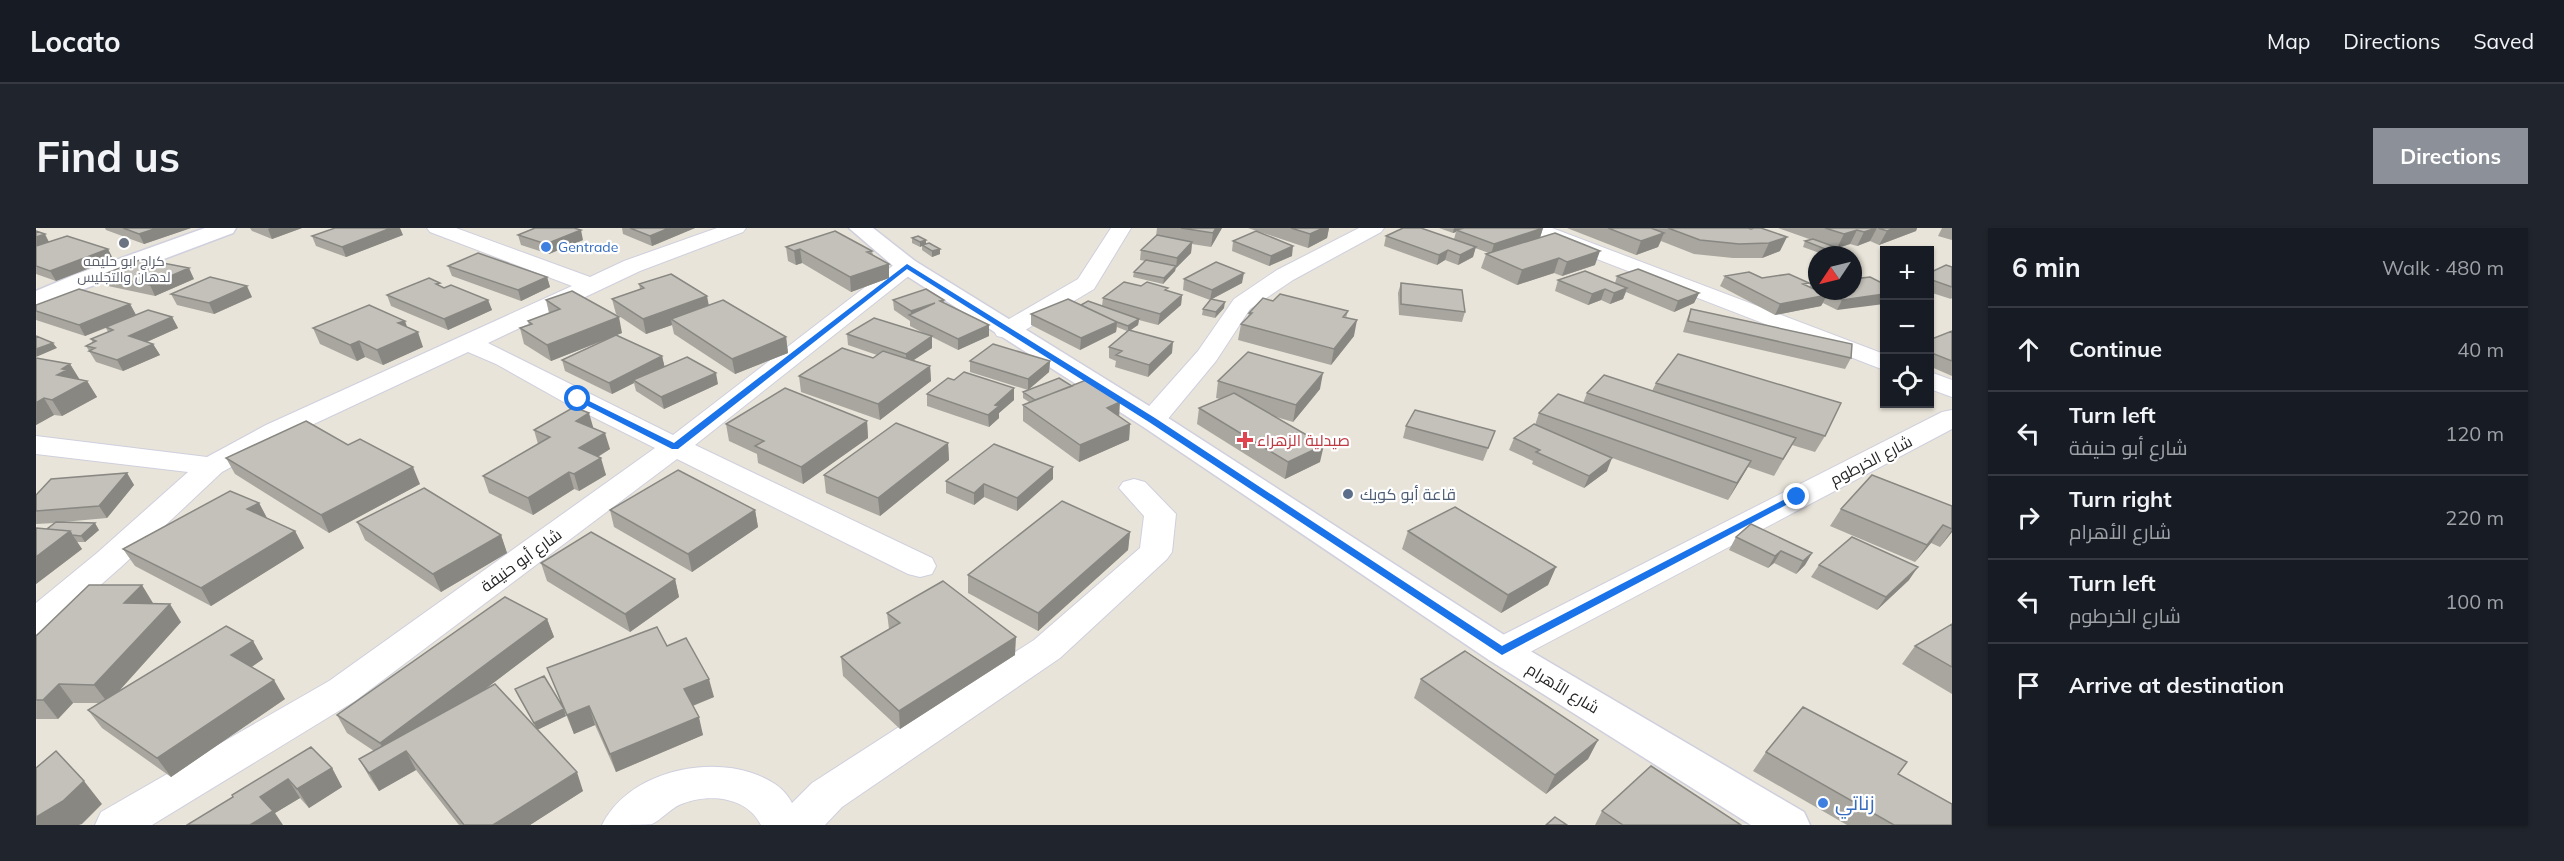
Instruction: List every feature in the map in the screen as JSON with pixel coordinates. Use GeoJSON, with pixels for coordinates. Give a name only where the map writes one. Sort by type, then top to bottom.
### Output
{"type":"FeatureCollection","features":[{"type":"Feature","properties":{"kind":"street"},"geometry":{"type":"LineString","coordinates":[[36,300],[82,280],[225,228]]}},
{"type":"Feature","properties":{"kind":"street"},"geometry":{"type":"LineString","coordinates":[[437,228],[591,285]]}},
{"type":"Feature","properties":{"kind":"street"},"geometry":{"type":"LineString","coordinates":[[36,622],[109,560],[212,466],[276,431],[632,266],[736,228]]}},
{"type":"Feature","properties":{"kind":"street","name":"شارع الأهرام"},"geometry":{"type":"LineString","coordinates":[[860,228],[907,266],[1006,331],[1152,420],[1502,651],[1788,825]]}},
{"type":"Feature","properties":{"kind":"street"},"geometry":{"type":"LineString","coordinates":[[1006,331],[1086,284],[1121,228]]}},
{"type":"Feature","properties":{"kind":"street"},"geometry":{"type":"LineString","coordinates":[[1152,420],[1207,356],[1242,304],[1285,275],[1374,228]]}},
{"type":"Feature","properties":{"kind":"street"},"geometry":{"type":"LineString","coordinates":[[1534,228],[1880,361]]}},
{"type":"Feature","properties":{"kind":"street","name":"شارع أبو حنيفة"},"geometry":{"type":"LineString","coordinates":[[116,825],[342,691],[675,447],[907,266]]}},
{"type":"Feature","properties":{"kind":"street"},"geometry":{"type":"LineString","coordinates":[[468,343],[505,359],[578,399],[920,566]]}},
{"type":"Feature","properties":{"kind":"street"},"geometry":{"type":"LineString","coordinates":[[1934,382],[1952,389]]}},
{"type":"Feature","properties":{"kind":"street","name":"شارع الخرطوم"},"geometry":{"type":"LineString","coordinates":[[1502,651],[1952,418]]}},
{"type":"Feature","properties":{"kind":"street"},"geometry":{"type":"LineString","coordinates":[[36,445],[212,466]]}},
{"type":"Feature","properties":{"kind":"street"},"geometry":{"type":"LineString","coordinates":[[798,825],[827,795],[1047,649],[1155,552],[1160,514],[1134,488]]}},
{"type":"Feature","properties":{"kind":"street"},"geometry":{"type":"LineString","coordinates":[[623,825],[639,808],[663,793],[690,784],[718,782],[743,786],[773,811],[827,795]]}},
{"type":"Feature","properties":{"kind":"building"},"geometry":{"type":"Polygon","coordinates":[[[123,228],[157,228],[139,234],[123,228]]]}},
{"type":"Feature","properties":{"kind":"building"},"geometry":{"type":"Polygon","coordinates":[[[335,228],[391,228],[342,247],[312,236],[335,228]]]}},
{"type":"Feature","properties":{"kind":"building"},"geometry":{"type":"Polygon","coordinates":[[[535,228],[581,230],[546,244],[518,235],[535,228]]]}},
{"type":"Feature","properties":{"kind":"building"},"geometry":{"type":"Polygon","coordinates":[[[630,228],[669,228],[650,236],[630,228]]]}},
{"type":"Feature","properties":{"kind":"building"},"geometry":{"type":"Polygon","coordinates":[[[1181,228],[1216,228],[1213,233],[1181,228]]]}},
{"type":"Feature","properties":{"kind":"building"},"geometry":{"type":"Polygon","coordinates":[[[1291,228],[1323,228],[1310,234],[1291,228]]]}},
{"type":"Feature","properties":{"kind":"building"},"geometry":{"type":"Polygon","coordinates":[[[1403,228],[1421,228],[1476,247],[1460,255],[1448,250],[1439,255],[1386,236],[1403,228]]]}},
{"type":"Feature","properties":{"kind":"building"},"geometry":{"type":"Polygon","coordinates":[[[1464,228],[1543,228],[1494,244],[1456,230],[1464,228]]]}},
{"type":"Feature","properties":{"kind":"building"},"geometry":{"type":"Polygon","coordinates":[[[1608,228],[1651,228],[1664,233],[1641,241],[1608,228]]]}},
{"type":"Feature","properties":{"kind":"building"},"geometry":{"type":"Polygon","coordinates":[[[1668,228],[1761,228],[1787,237],[1769,243],[1739,244],[1700,240],[1668,228]]]}},
{"type":"Feature","properties":{"kind":"building"},"geometry":{"type":"Polygon","coordinates":[[[1825,228],[1876,228],[1844,234],[1825,228]]]}},
{"type":"Feature","properties":{"kind":"building"},"geometry":{"type":"Polygon","coordinates":[[[1878,228],[1894,228],[1887,231],[1878,228]]]}},
{"type":"Feature","properties":{"kind":"building"},"geometry":{"type":"Polygon","coordinates":[[[36,231],[45,234],[36,237],[36,231]]]}},
{"type":"Feature","properties":{"kind":"building"},"geometry":{"type":"Polygon","coordinates":[[[835,231],[872,251],[867,252],[889,264],[850,277],[800,249],[794,251],[786,247],[835,231]]]}},
{"type":"Feature","properties":{"kind":"building"},"geometry":{"type":"Polygon","coordinates":[[[1256,231],[1293,246],[1271,256],[1233,241],[1256,231]]]}},
{"type":"Feature","properties":{"kind":"building"},"geometry":{"type":"Polygon","coordinates":[[[1555,233],[1600,251],[1567,262],[1559,258],[1522,270],[1486,254],[1555,233]]]}},
{"type":"Feature","properties":{"kind":"building"},"geometry":{"type":"Polygon","coordinates":[[[1157,235],[1192,242],[1177,258],[1141,250],[1157,235]]]}},
{"type":"Feature","properties":{"kind":"building"},"geometry":{"type":"Polygon","coordinates":[[[67,236],[108,249],[50,271],[36,266],[36,246],[67,236]]]}},
{"type":"Feature","properties":{"kind":"building"},"geometry":{"type":"Polygon","coordinates":[[[918,236],[926,240],[920,242],[912,238],[918,236]]]}},
{"type":"Feature","properties":{"kind":"building"},"geometry":{"type":"Polygon","coordinates":[[[1813,239],[1832,246],[1818,246],[1805,241],[1813,239]]]}},
{"type":"Feature","properties":{"kind":"building"},"geometry":{"type":"Polygon","coordinates":[[[929,243],[940,249],[932,251],[922,245],[929,243]]]}},
{"type":"Feature","properties":{"kind":"building"},"geometry":{"type":"Polygon","coordinates":[[[478,253],[547,277],[518,290],[448,266],[478,253]]]}},
{"type":"Feature","properties":{"kind":"building"},"geometry":{"type":"Polygon","coordinates":[[[142,259],[189,268],[150,285],[102,275],[142,259]]]}},
{"type":"Feature","properties":{"kind":"building"},"geometry":{"type":"Polygon","coordinates":[[[1146,260],[1176,266],[1164,278],[1134,272],[1146,260]]]}},
{"type":"Feature","properties":{"kind":"building"},"geometry":{"type":"Polygon","coordinates":[[[1216,262],[1244,273],[1212,290],[1184,279],[1216,262]]]}},
{"type":"Feature","properties":{"kind":"building"},"geometry":{"type":"Polygon","coordinates":[[[1946,265],[1952,267],[1952,287],[1934,281],[1934,271],[1946,265]]]}},
{"type":"Feature","properties":{"kind":"building"},"geometry":{"type":"Polygon","coordinates":[[[1638,269],[1699,293],[1678,301],[1617,276],[1638,269]]]}},
{"type":"Feature","properties":{"kind":"building"},"geometry":{"type":"Polygon","coordinates":[[[1585,271],[1627,288],[1614,293],[1605,289],[1592,294],[1558,280],[1585,271]]]}},
{"type":"Feature","properties":{"kind":"building"},"geometry":{"type":"Polygon","coordinates":[[[1749,272],[1762,278],[1789,274],[1808,283],[1803,284],[1808,286],[1808,299],[1780,304],[1725,276],[1749,272]]]}},
{"type":"Feature","properties":{"kind":"building"},"geometry":{"type":"Polygon","coordinates":[[[671,274],[707,296],[643,319],[612,299],[644,288],[639,284],[671,274]]]}},
{"type":"Feature","properties":{"kind":"building"},"geometry":{"type":"Polygon","coordinates":[[[210,277],[247,286],[209,303],[171,294],[210,277]]]}},
{"type":"Feature","properties":{"kind":"building"},"geometry":{"type":"Polygon","coordinates":[[[1870,277],[1880,282],[1880,295],[1862,297],[1862,278],[1870,277]]]}},
{"type":"Feature","properties":{"kind":"building"},"geometry":{"type":"Polygon","coordinates":[[[429,278],[440,283],[436,284],[444,288],[451,285],[488,300],[444,319],[387,295],[429,278]]]}},
{"type":"Feature","properties":{"kind":"building"},"geometry":{"type":"Polygon","coordinates":[[[1124,282],[1141,286],[1147,282],[1182,295],[1160,314],[1103,298],[1124,282]]]}},
{"type":"Feature","properties":{"kind":"building"},"geometry":{"type":"Polygon","coordinates":[[[1401,283],[1462,290],[1465,312],[1401,304],[1401,283]]]}},
{"type":"Feature","properties":{"kind":"building"},"geometry":{"type":"Polygon","coordinates":[[[79,289],[130,304],[79,325],[36,311],[36,305],[79,289]]]}},
{"type":"Feature","properties":{"kind":"building"},"geometry":{"type":"Polygon","coordinates":[[[926,289],[944,300],[940,301],[989,325],[958,339],[909,315],[935,303],[911,311],[893,300],[926,289]]]}},
{"type":"Feature","properties":{"kind":"building"},"geometry":{"type":"Polygon","coordinates":[[[572,291],[619,317],[547,345],[520,328],[532,324],[528,321],[560,309],[546,300],[572,291]]]}},
{"type":"Feature","properties":{"kind":"building"},"geometry":{"type":"Polygon","coordinates":[[[1280,294],[1348,311],[1343,317],[1357,320],[1334,349],[1241,324],[1263,298],[1273,301],[1280,294]]]}},
{"type":"Feature","properties":{"kind":"building"},"geometry":{"type":"Polygon","coordinates":[[[1068,299],[1117,322],[1081,338],[1031,314],[1068,299]]]}},
{"type":"Feature","properties":{"kind":"building"},"geometry":{"type":"Polygon","coordinates":[[[1211,299],[1225,302],[1216,312],[1203,309],[1211,299]]]}},
{"type":"Feature","properties":{"kind":"building"},"geometry":{"type":"Polygon","coordinates":[[[723,300],[786,337],[732,359],[671,319],[723,300]]]}},
{"type":"Feature","properties":{"kind":"building"},"geometry":{"type":"Polygon","coordinates":[[[1088,301],[1139,319],[1128,326],[1081,305],[1088,301]]]}},
{"type":"Feature","properties":{"kind":"building"},"geometry":{"type":"Polygon","coordinates":[[[369,305],[405,321],[398,323],[418,332],[377,350],[359,341],[350,345],[313,328],[369,305]]]}},
{"type":"Feature","properties":{"kind":"building"},"geometry":{"type":"Polygon","coordinates":[[[1691,309],[1852,344],[1851,358],[1688,321],[1691,309]]]}},
{"type":"Feature","properties":{"kind":"building"},"geometry":{"type":"Polygon","coordinates":[[[148,310],[172,317],[129,336],[153,344],[117,360],[89,351],[95,348],[86,346],[96,341],[91,339],[113,330],[106,327],[148,310]]]}},
{"type":"Feature","properties":{"kind":"building"},"geometry":{"type":"Polygon","coordinates":[[[874,318],[932,336],[906,354],[847,334],[874,318]]]}},
{"type":"Feature","properties":{"kind":"building"},"geometry":{"type":"Polygon","coordinates":[[[1129,330],[1173,342],[1149,365],[1116,355],[1122,351],[1109,347],[1129,330]]]}},
{"type":"Feature","properties":{"kind":"building"},"geometry":{"type":"Polygon","coordinates":[[[1952,331],[1952,361],[1934,354],[1934,338],[1952,331]]]}},
{"type":"Feature","properties":{"kind":"building"},"geometry":{"type":"Polygon","coordinates":[[[616,335],[662,356],[609,383],[562,360],[616,335]]]}},
{"type":"Feature","properties":{"kind":"building"},"geometry":{"type":"Polygon","coordinates":[[[36,336],[53,343],[36,349],[36,336]]]}},
{"type":"Feature","properties":{"kind":"building"},"geometry":{"type":"Polygon","coordinates":[[[993,344],[1050,361],[1028,379],[970,361],[993,344]]]}},
{"type":"Feature","properties":{"kind":"building"},"geometry":{"type":"Polygon","coordinates":[[[842,348],[873,358],[883,351],[930,366],[878,404],[799,376],[842,348]]]}},
{"type":"Feature","properties":{"kind":"building"},"geometry":{"type":"Polygon","coordinates":[[[1248,352],[1323,373],[1296,405],[1218,381],[1248,352]]]}},
{"type":"Feature","properties":{"kind":"building"},"geometry":{"type":"Polygon","coordinates":[[[1678,354],[1841,403],[1825,436],[1656,383],[1678,354]]]}},
{"type":"Feature","properties":{"kind":"building"},"geometry":{"type":"Polygon","coordinates":[[[687,357],[716,373],[661,397],[633,380],[687,357]]]}},
{"type":"Feature","properties":{"kind":"building"},"geometry":{"type":"Polygon","coordinates":[[[36,358],[70,364],[62,369],[67,370],[57,375],[87,381],[52,400],[44,398],[36,403],[36,358]]]}},
{"type":"Feature","properties":{"kind":"building"},"geometry":{"type":"Polygon","coordinates":[[[964,372],[1014,388],[995,405],[999,406],[988,415],[927,394],[948,378],[954,380],[964,372]]]}},
{"type":"Feature","properties":{"kind":"building"},"geometry":{"type":"Polygon","coordinates":[[[1604,375],[1796,438],[1783,459],[1587,393],[1604,375]]]}},
{"type":"Feature","properties":{"kind":"building"},"geometry":{"type":"Polygon","coordinates":[[[1059,378],[1072,386],[1035,400],[1023,392],[1059,378]]]}},
{"type":"Feature","properties":{"kind":"building"},"geometry":{"type":"Polygon","coordinates":[[[1086,380],[1120,402],[1107,408],[1130,424],[1080,445],[1023,405],[1086,380]]]}},
{"type":"Feature","properties":{"kind":"building"},"geometry":{"type":"Polygon","coordinates":[[[785,388],[867,421],[801,467],[755,446],[764,441],[726,424],[785,388]]]}},
{"type":"Feature","properties":{"kind":"building"},"geometry":{"type":"Polygon","coordinates":[[[1234,393],[1324,445],[1288,462],[1199,408],[1234,393]]]}},
{"type":"Feature","properties":{"kind":"building"},"geometry":{"type":"Polygon","coordinates":[[[1558,394],[1751,461],[1737,483],[1539,413],[1558,394]]]}},
{"type":"Feature","properties":{"kind":"building"},"geometry":{"type":"Polygon","coordinates":[[[574,407],[589,413],[576,421],[605,433],[579,448],[601,458],[574,474],[569,472],[528,498],[483,476],[550,437],[534,430],[574,407]]]}},
{"type":"Feature","properties":{"kind":"building"},"geometry":{"type":"Polygon","coordinates":[[[1415,410],[1495,431],[1488,448],[1406,426],[1415,410]]]}},
{"type":"Feature","properties":{"kind":"building"},"geometry":{"type":"Polygon","coordinates":[[[306,421],[348,445],[360,439],[413,467],[321,515],[226,458],[306,421]]]}},
{"type":"Feature","properties":{"kind":"building"},"geometry":{"type":"Polygon","coordinates":[[[896,423],[948,443],[878,498],[824,475],[896,423]]]}},
{"type":"Feature","properties":{"kind":"building"},"geometry":{"type":"Polygon","coordinates":[[[1534,424],[1612,458],[1589,476],[1536,452],[1540,450],[1514,438],[1534,424]]]}},
{"type":"Feature","properties":{"kind":"building"},"geometry":{"type":"Polygon","coordinates":[[[994,444],[1053,467],[1017,498],[984,484],[974,493],[946,481],[994,444]]]}},
{"type":"Feature","properties":{"kind":"building"},"geometry":{"type":"Polygon","coordinates":[[[678,470],[755,510],[688,554],[610,510],[678,470]]]}},
{"type":"Feature","properties":{"kind":"building"},"geometry":{"type":"Polygon","coordinates":[[[127,473],[99,506],[36,511],[36,495],[51,479],[127,473]]]}},
{"type":"Feature","properties":{"kind":"building"},"geometry":{"type":"Polygon","coordinates":[[[1872,475],[1952,506],[1952,529],[1943,525],[1927,545],[1841,509],[1872,475]]]}},
{"type":"Feature","properties":{"kind":"building"},"geometry":{"type":"Polygon","coordinates":[[[424,488],[501,535],[433,574],[357,522],[424,488]]]}},
{"type":"Feature","properties":{"kind":"building"},"geometry":{"type":"Polygon","coordinates":[[[230,491],[259,503],[247,509],[295,531],[201,588],[123,549],[230,491]]]}},
{"type":"Feature","properties":{"kind":"building"},"geometry":{"type":"Polygon","coordinates":[[[1062,501],[1130,532],[1038,613],[968,575],[1062,501]]]}},
{"type":"Feature","properties":{"kind":"building"},"geometry":{"type":"Polygon","coordinates":[[[1455,507],[1556,567],[1508,595],[1408,531],[1455,507]]]}},
{"type":"Feature","properties":{"kind":"building"},"geometry":{"type":"Polygon","coordinates":[[[56,522],[95,523],[81,536],[72,535],[70,531],[47,529],[56,522]]]}},
{"type":"Feature","properties":{"kind":"building"},"geometry":{"type":"Polygon","coordinates":[[[1751,524],[1812,553],[1803,561],[1781,551],[1775,556],[1736,537],[1751,524]]]}},
{"type":"Feature","properties":{"kind":"building"},"geometry":{"type":"Polygon","coordinates":[[[36,528],[70,531],[36,557],[36,528]]]}},
{"type":"Feature","properties":{"kind":"building"},"geometry":{"type":"Polygon","coordinates":[[[591,532],[675,579],[625,614],[541,563],[591,532]]]}},
{"type":"Feature","properties":{"kind":"building"},"geometry":{"type":"Polygon","coordinates":[[[1852,537],[1918,567],[1886,597],[1819,565],[1852,537]]]}},
{"type":"Feature","properties":{"kind":"building"},"geometry":{"type":"Polygon","coordinates":[[[943,581],[1016,637],[899,711],[841,657],[900,623],[887,613],[943,581]]]}},
{"type":"Feature","properties":{"kind":"building"},"geometry":{"type":"Polygon","coordinates":[[[89,585],[142,585],[124,603],[170,604],[94,685],[59,684],[43,700],[36,700],[36,636],[89,585]]]}},
{"type":"Feature","properties":{"kind":"building"},"geometry":{"type":"Polygon","coordinates":[[[505,597],[547,619],[380,743],[337,715],[505,597]]]}},
{"type":"Feature","properties":{"kind":"building"},"geometry":{"type":"Polygon","coordinates":[[[1952,624],[1952,667],[1915,646],[1952,624]]]}},
{"type":"Feature","properties":{"kind":"building"},"geometry":{"type":"Polygon","coordinates":[[[226,626],[253,641],[231,655],[274,680],[157,758],[88,710],[226,626]]]}},
{"type":"Feature","properties":{"kind":"building"},"geometry":{"type":"Polygon","coordinates":[[[657,627],[667,646],[686,638],[709,679],[684,689],[699,717],[610,754],[589,706],[567,715],[547,668],[657,627]]]}},
{"type":"Feature","properties":{"kind":"building"},"geometry":{"type":"Polygon","coordinates":[[[1465,651],[1598,740],[1555,775],[1421,679],[1465,651]]]}},
{"type":"Feature","properties":{"kind":"building"},"geometry":{"type":"Polygon","coordinates":[[[544,676],[564,709],[534,723],[515,689],[544,676]]]}},
{"type":"Feature","properties":{"kind":"building"},"geometry":{"type":"Polygon","coordinates":[[[495,684],[577,772],[493,825],[464,825],[406,751],[369,773],[359,759],[495,684]]]}},
{"type":"Feature","properties":{"kind":"building"},"geometry":{"type":"Polygon","coordinates":[[[1803,707],[1907,762],[1898,774],[1952,804],[1952,825],[1894,825],[1766,752],[1803,707]]]}},
{"type":"Feature","properties":{"kind":"building"},"geometry":{"type":"Polygon","coordinates":[[[311,747],[332,768],[297,789],[288,779],[260,797],[273,811],[250,825],[187,825],[233,797],[232,795],[311,747]]]}},
{"type":"Feature","properties":{"kind":"building"},"geometry":{"type":"Polygon","coordinates":[[[56,751],[84,781],[63,801],[36,817],[36,768],[56,751]]]}},
{"type":"Feature","properties":{"kind":"building"},"geometry":{"type":"Polygon","coordinates":[[[1651,766],[1741,825],[1623,825],[1602,811],[1651,766]]]}},
{"type":"Feature","properties":{"kind":"building"},"geometry":{"type":"Polygon","coordinates":[[[1555,817],[1567,825],[1546,825],[1555,817]]]}},
{"type":"Feature","properties":{"kind":"place","name":"كراج ابو حليمه لدهان والتجليس"},"geometry":{"type":"Point","coordinates":[124,243]}},
{"type":"Feature","properties":{"kind":"place","name":"Gentrade"},"geometry":{"type":"Point","coordinates":[546,247]}},
{"type":"Feature","properties":{"kind":"place","name":"صيدلية الزهراء"},"geometry":{"type":"Point","coordinates":[1245,440]}},
{"type":"Feature","properties":{"kind":"place","name":"قاعة أبو كويك"},"geometry":{"type":"Point","coordinates":[1348,494]}},
{"type":"Feature","properties":{"kind":"place","name":"زناتي"},"geometry":{"type":"Point","coordinates":[1823,803]}},
{"type":"Feature","properties":{"kind":"route"},"geometry":{"type":"LineString","coordinates":[[578,399],[675,447],[907,266],[1316,526],[1502,651],[1797,497]]}}]}
